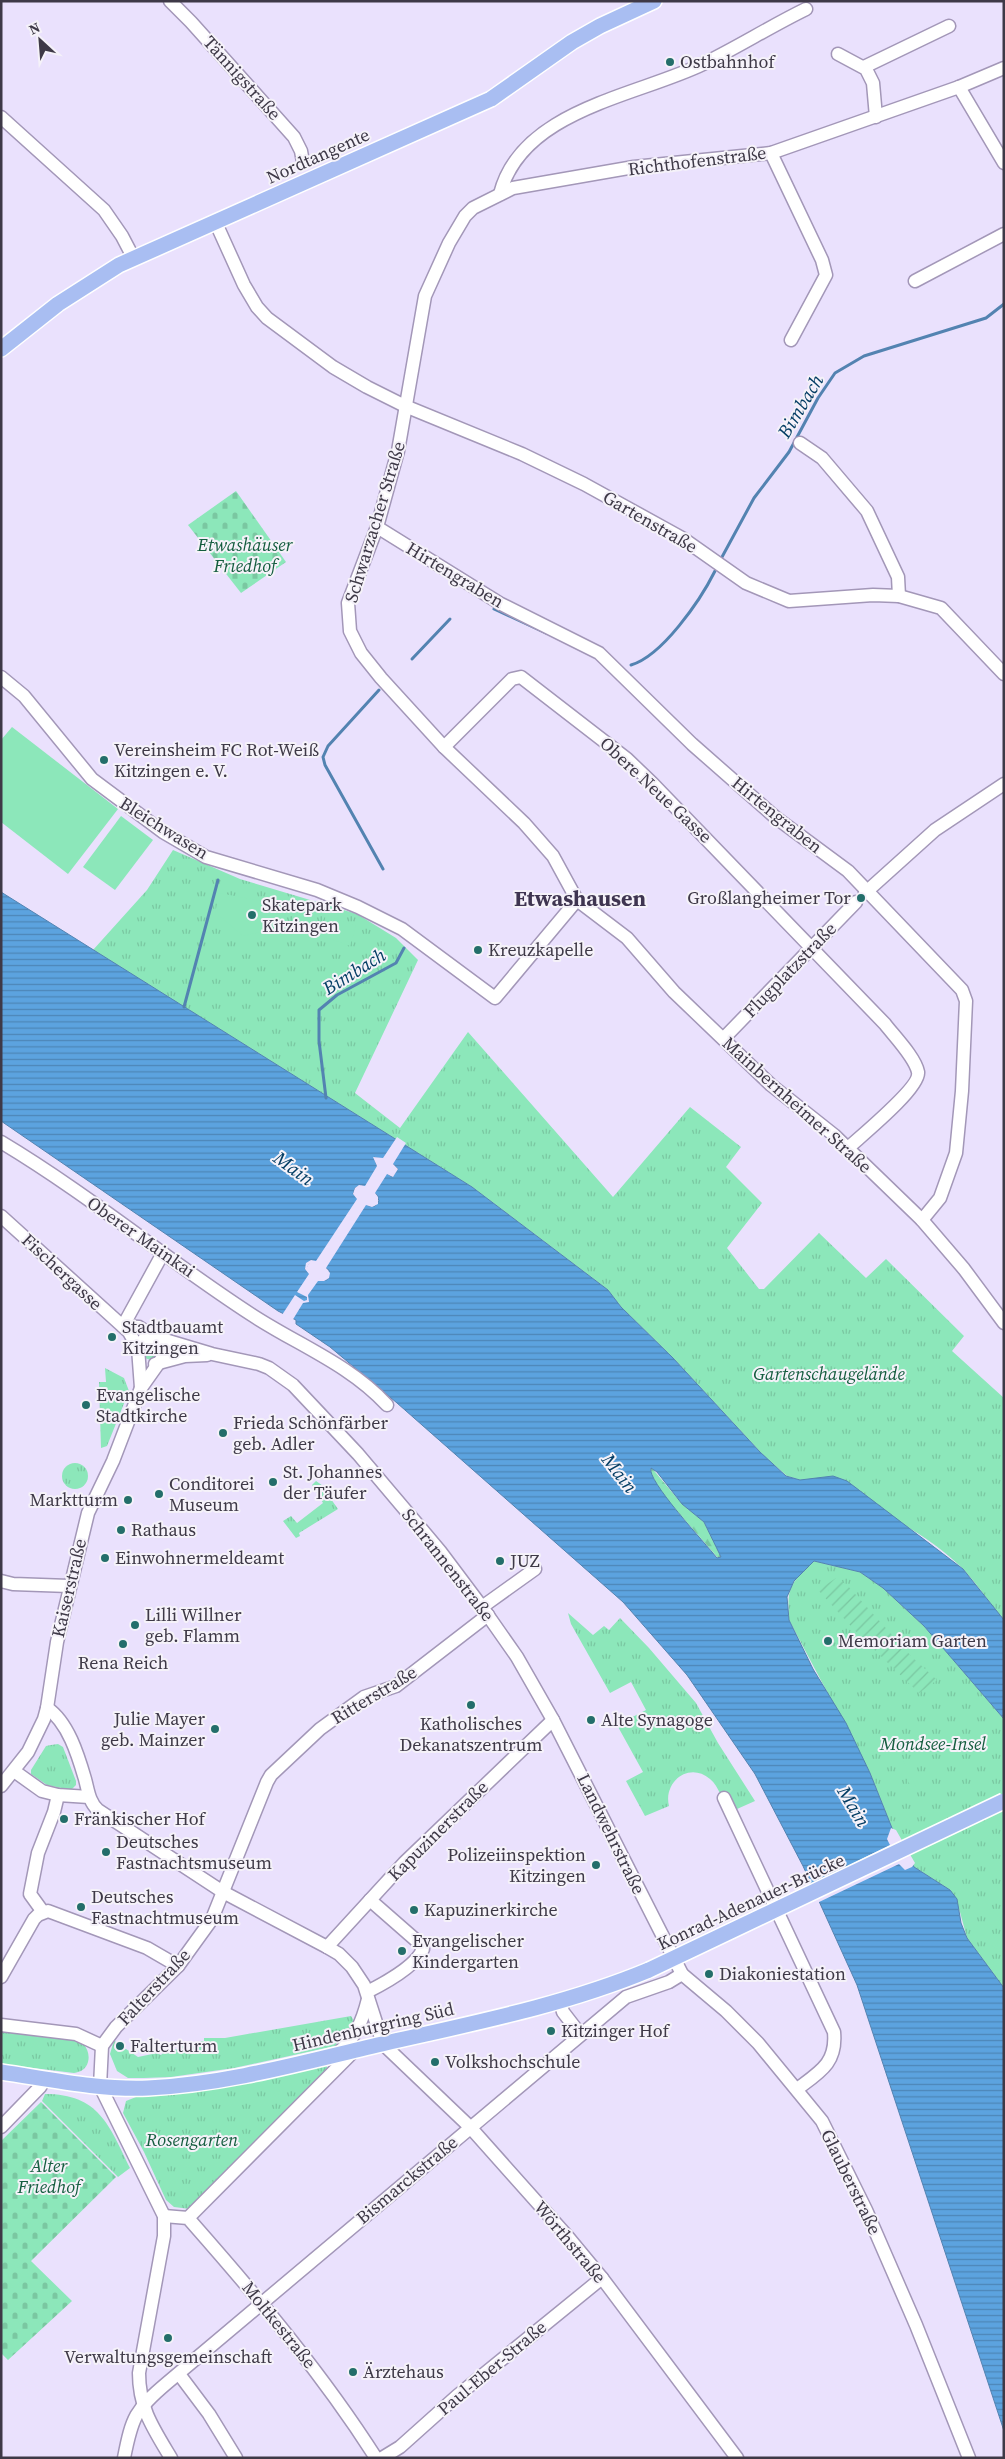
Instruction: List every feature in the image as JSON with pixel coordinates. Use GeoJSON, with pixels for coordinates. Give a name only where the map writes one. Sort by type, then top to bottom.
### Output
{"type":"FeatureCollection","features":[{"type":"Feature","properties":{"kind":"main road","name":"Nordtangente"},"geometry":{"type":"LineString","coordinates":[[1,349],[74,293],[132,257],[492,99],[520,81],[572,42],[600,26],[654,1]]}},
{"type":"Feature","properties":{"kind":"main road","name":"Konrad-Adenauer-Brücke"},"geometry":{"type":"LineString","coordinates":[[649,1970],[1004,1801]]}},
{"type":"Feature","properties":{"kind":"main road","name":"Hindenburgring Süd"},"geometry":{"type":"LineString","coordinates":[[1,2072],[100,2086],[147,2088],[198,2083],[334,2057],[560,2001],[649,1970]]}},
{"type":"Feature","properties":{"kind":"street","name":"Tännigstraße"},"geometry":{"type":"LineString","coordinates":[[170,1],[294,137],[301,151],[303,162]]}},
{"type":"Feature","properties":{"kind":"street"},"geometry":{"type":"LineString","coordinates":[[500,194],[504,179],[512,164],[544,134],[563,120],[622,93],[702,65],[806,9]]}},
{"type":"Feature","properties":{"kind":"street"},"geometry":{"type":"LineString","coordinates":[[864,67],[949,26]]}},
{"type":"Feature","properties":{"kind":"street"},"geometry":{"type":"LineString","coordinates":[[838,54],[864,67],[873,83],[876,117]]}},
{"type":"Feature","properties":{"kind":"street","name":"Richthofenstraße"},"geometry":{"type":"LineString","coordinates":[[514,188],[634,167],[770,153],[959,87],[1004,68]]}},
{"type":"Feature","properties":{"kind":"street"},"geometry":{"type":"LineString","coordinates":[[959,87],[1004,162]]}},
{"type":"Feature","properties":{"kind":"street"},"geometry":{"type":"LineString","coordinates":[[1,117],[104,210],[117,228],[132,257]]}},
{"type":"Feature","properties":{"kind":"street"},"geometry":{"type":"LineString","coordinates":[[770,153],[822,260],[826,275],[791,340]]}},
{"type":"Feature","properties":{"kind":"street","name":"Schwarzacher Straße"},"geometry":{"type":"LineString","coordinates":[[514,188],[484,201],[465,216],[433,276],[425,296],[398,451],[377,527],[348,603],[350,631],[361,653],[380,678],[444,747],[511,810],[553,856],[577,900]]}},
{"type":"Feature","properties":{"kind":"street","name":"Gartenstraße"},"geometry":{"type":"LineString","coordinates":[[215,221],[244,285],[257,307],[268,318],[333,367],[367,387],[405,406],[522,454],[584,484],[682,538],[746,583],[789,601],[873,595],[899,596],[941,608],[1004,674]]}},
{"type":"Feature","properties":{"kind":"street"},"geometry":{"type":"LineString","coordinates":[[915,281],[1004,234]]}},
{"type":"Feature","properties":{"kind":"street"},"geometry":{"type":"LineString","coordinates":[[800,443],[822,458],[867,511],[898,577],[899,596]]}},
{"type":"Feature","properties":{"kind":"street","name":"Hirtengraben"},"geometry":{"type":"LineString","coordinates":[[377,527],[501,604],[599,653],[706,756],[775,817],[848,871],[863,895],[962,990],[966,1001],[962,1091],[956,1153],[940,1198],[922,1220]]}},
{"type":"Feature","properties":{"kind":"street","name":"Bleichwasen"},"geometry":{"type":"LineString","coordinates":[[1,677],[24,696],[92,779],[164,832],[184,842],[206,857],[317,890],[358,907],[402,929],[494,998],[577,900]]}},
{"type":"Feature","properties":{"kind":"street","name":"Obere Neue Gasse"},"geometry":{"type":"LineString","coordinates":[[444,747],[512,679],[521,677],[627,759],[814,947],[885,1024],[907,1052],[918,1072],[918,1080],[909,1091],[848,1148]]}},
{"type":"Feature","properties":{"kind":"street","name":"Flugplatzstraße"},"geometry":{"type":"LineString","coordinates":[[724,1038],[863,895],[935,830],[1004,784]]}},
{"type":"Feature","properties":{"kind":"street","name":"Mainbernheimer Straße"},"geometry":{"type":"LineString","coordinates":[[577,900],[627,938],[674,992],[771,1085],[848,1148],[922,1220],[964,1269],[1004,1323]]}},
{"type":"Feature","properties":{"kind":"street","name":"Oberer Mainkai"},"geometry":{"type":"LineString","coordinates":[[1,1142],[252,1316],[353,1374],[370,1387],[387,1406]]}},
{"type":"Feature","properties":{"kind":"street","name":"Fischergasse"},"geometry":{"type":"LineString","coordinates":[[1,1216],[123,1326],[134,1338],[139,1353]]}},
{"type":"Feature","properties":{"kind":"street"},"geometry":{"type":"LineString","coordinates":[[163,1253],[123,1326],[143,1328],[159,1338],[212,1354]]}},
{"type":"Feature","properties":{"kind":"street"},"geometry":{"type":"LineString","coordinates":[[141,1388],[139,1353],[144,1339],[159,1338]]}},
{"type":"Feature","properties":{"kind":"street"},"geometry":{"type":"LineString","coordinates":[[141,1388],[164,1353],[159,1338]]}},
{"type":"Feature","properties":{"kind":"street"},"geometry":{"type":"LineString","coordinates":[[139,1353],[146,1363],[157,1364],[185,1356],[212,1354]]}},
{"type":"Feature","properties":{"kind":"street","name":"Schrannenstraße"},"geometry":{"type":"LineString","coordinates":[[212,1354],[269,1368],[293,1384],[340,1432],[440,1552],[485,1611],[517,1658],[553,1720]]}},
{"type":"Feature","properties":{"kind":"street","name":"Kaiserstraße"},"geometry":{"type":"LineString","coordinates":[[1,1786],[14,1771],[38,1734],[48,1708],[53,1660],[69,1586],[88,1513],[113,1460],[141,1388]]}},
{"type":"Feature","properties":{"kind":"street","name":"Ritterstraße"},"geometry":{"type":"LineString","coordinates":[[223,1892],[271,1775],[320,1729],[364,1697],[396,1686],[535,1569]]}},
{"type":"Feature","properties":{"kind":"street"},"geometry":{"type":"LineString","coordinates":[[1,1581],[13,1584],[69,1586]]}},
{"type":"Feature","properties":{"kind":"street"},"geometry":{"type":"LineString","coordinates":[[48,1708],[60,1718],[64,1726],[82,1769],[89,1797],[98,1810],[223,1892],[339,1954],[352,1967],[367,1995],[383,2044]]}},
{"type":"Feature","properties":{"kind":"street","name":"Kapuzinerstraße"},"geometry":{"type":"LineString","coordinates":[[328,1947],[404,1863],[553,1720]]}},
{"type":"Feature","properties":{"kind":"street","name":"Landwehrstraße"},"geometry":{"type":"LineString","coordinates":[[553,1720],[579,1768],[668,1948]]}},
{"type":"Feature","properties":{"kind":"street"},"geometry":{"type":"LineString","coordinates":[[14,1771],[42,1791],[58,1795],[89,1797]]}},
{"type":"Feature","properties":{"kind":"street"},"geometry":{"type":"LineString","coordinates":[[43,1912],[30,1894],[38,1853],[58,1795]]}},
{"type":"Feature","properties":{"kind":"street"},"geometry":{"type":"LineString","coordinates":[[724,1798],[834,2032],[834,2051],[829,2061],[819,2073],[797,2089]]}},
{"type":"Feature","properties":{"kind":"street","name":"Falterstraße"},"geometry":{"type":"LineString","coordinates":[[102,2046],[116,2028],[178,1966],[212,1919],[223,1892]]}},
{"type":"Feature","properties":{"kind":"street"},"geometry":{"type":"LineString","coordinates":[[334,2057],[352,2041],[364,2013],[367,1995],[403,1970],[420,1955],[422,1949],[418,1942],[370,1900]]}},
{"type":"Feature","properties":{"kind":"street"},"geometry":{"type":"LineString","coordinates":[[1,1977],[34,1919],[43,1912],[54,1912],[147,1948],[178,1966]]}},
{"type":"Feature","properties":{"kind":"street","name":"Glauberstraße"},"geometry":{"type":"LineString","coordinates":[[668,1948],[682,1974],[726,2011],[758,2043],[822,2121],[863,2203],[916,2325],[969,2458]]}},
{"type":"Feature","properties":{"kind":"street","name":"Bismarckstraße"},"geometry":{"type":"LineString","coordinates":[[124,2458],[133,2418],[143,2406],[178,2374],[626,1997],[669,1982],[682,1974]]}},
{"type":"Feature","properties":{"kind":"street"},"geometry":{"type":"LineString","coordinates":[[560,2001],[564,2012],[580,2034]]}},
{"type":"Feature","properties":{"kind":"street"},"geometry":{"type":"LineString","coordinates":[[1,2025],[76,2034],[102,2046],[100,2086],[164,2216],[164,2236],[138,2373],[146,2416],[171,2458]]}},
{"type":"Feature","properties":{"kind":"street","name":"Wörthstraße"},"geometry":{"type":"LineString","coordinates":[[383,2044],[470,2127],[602,2278],[737,2458]]}},
{"type":"Feature","properties":{"kind":"street"},"geometry":{"type":"LineString","coordinates":[[164,2216],[188,2218],[353,2052]]}},
{"type":"Feature","properties":{"kind":"street"},"geometry":{"type":"LineString","coordinates":[[1,2127],[40,2087],[45,2079]]}},
{"type":"Feature","properties":{"kind":"street","name":"Moltkestraße"},"geometry":{"type":"LineString","coordinates":[[188,2218],[263,2304],[345,2408],[376,2458]]}},
{"type":"Feature","properties":{"kind":"street","name":"Paul-Eber-Straße"},"geometry":{"type":"LineString","coordinates":[[382,2458],[400,2447],[457,2396],[602,2278]]}},
{"type":"Feature","properties":{"kind":"street"},"geometry":{"type":"LineString","coordinates":[[178,2374],[209,2414],[236,2458]]}},
{"type":"Feature","properties":{"kind":"green space","name":"Etwashäuser Friedhof"},"geometry":{"type":"Polygon","coordinates":[[[236,491],[286,562],[241,593],[188,525],[236,491]]]}},
{"type":"Feature","properties":{"kind":"green space"},"geometry":{"type":"Polygon","coordinates":[[[12,727],[118,809],[68,874],[1,822],[1,740],[12,727]]]}},
{"type":"Feature","properties":{"kind":"green space"},"geometry":{"type":"Polygon","coordinates":[[[121,816],[153,840],[115,890],[83,867],[121,816]]]}},
{"type":"Feature","properties":{"kind":"green space","name":"Gartenschaugelände"},"geometry":{"type":"Polygon","coordinates":[[[173,850],[240,879],[357,914],[396,938],[418,960],[355,1093],[400,1128],[468,1032],[613,1197],[690,1107],[741,1147],[726,1167],[762,1203],[727,1248],[759,1289],[764,1289],[819,1233],[866,1278],[886,1259],[964,1336],[952,1351],[1004,1398],[1004,1620],[963,1569],[930,1541],[873,1508],[814,1480],[800,1480],[787,1476],[764,1456],[673,1358],[621,1307],[608,1290],[472,1187],[93,950],[147,890],[173,850]]]}},
{"type":"Feature","properties":{"kind":"green space","name":"Skatepark Kitzingen"},"geometry":{"type":"Polygon","coordinates":[[[219,893],[277,904],[285,914],[285,926],[243,936],[215,914],[219,893]]]}},
{"type":"Feature","properties":{"kind":"green space"},"geometry":{"type":"Polygon","coordinates":[[[326,916],[356,926],[350,946],[320,935],[326,916]]]}},
{"type":"Feature","properties":{"kind":"green space"},"geometry":{"type":"Polygon","coordinates":[[[156,1342],[161,1351],[153,1361],[145,1358],[143,1345],[156,1342]]]}},
{"type":"Feature","properties":{"kind":"green space"},"geometry":{"type":"Polygon","coordinates":[[[105,1368],[124,1378],[129,1391],[107,1446],[101,1448],[99,1382],[106,1382],[105,1368]]]}},
{"type":"Feature","properties":{"kind":"green space"},"geometry":{"type":"Polygon","coordinates":[[[75,1463],[84,1467],[88,1476],[84,1485],[75,1489],[66,1485],[62,1476],[66,1467],[75,1463]]]}},
{"type":"Feature","properties":{"kind":"green space"},"geometry":{"type":"Polygon","coordinates":[[[651,1467],[682,1504],[704,1522],[721,1557],[718,1558],[662,1494],[651,1477],[651,1467]]]}},
{"type":"Feature","properties":{"kind":"green space"},"geometry":{"type":"Polygon","coordinates":[[[316,1481],[326,1488],[326,1492],[338,1509],[299,1533],[300,1536],[296,1538],[283,1521],[291,1516],[297,1523],[323,1503],[312,1485],[316,1481]]]}},
{"type":"Feature","properties":{"kind":"green space","name":"Mondsee-Insel"},"geometry":{"type":"Polygon","coordinates":[[[814,1561],[860,1572],[883,1588],[924,1626],[1004,1719],[1004,1988],[967,1938],[960,1912],[950,1890],[914,1867],[892,1828],[870,1773],[789,1620],[789,1600],[792,1586],[814,1561]]]}},
{"type":"Feature","properties":{"kind":"green space"},"geometry":{"type":"Polygon","coordinates":[[[836,1578],[847,1585],[912,1657],[937,1680],[919,1693],[859,1635],[818,1590],[836,1578]]]}},
{"type":"Feature","properties":{"kind":"green space"},"geometry":{"type":"Polygon","coordinates":[[[568,1613],[593,1635],[604,1626],[609,1630],[620,1618],[649,1648],[696,1703],[718,1743],[755,1801],[728,1813],[718,1790],[710,1779],[694,1772],[686,1773],[674,1782],[670,1789],[668,1797],[669,1806],[645,1816],[626,1781],[643,1772],[617,1725],[646,1710],[631,1682],[610,1693],[571,1624],[568,1613]]]}},
{"type":"Feature","properties":{"kind":"green space"},"geometry":{"type":"Polygon","coordinates":[[[58,1744],[63,1747],[76,1781],[76,1785],[71,1790],[47,1785],[31,1774],[31,1770],[46,1746],[58,1744]]]}},
{"type":"Feature","properties":{"kind":"green space"},"geometry":{"type":"Polygon","coordinates":[[[896,1747],[917,1788],[913,1791],[892,1749],[896,1747]]]}},
{"type":"Feature","properties":{"kind":"green space"},"geometry":{"type":"Polygon","coordinates":[[[351,2016],[356,2024],[341,2044],[234,2068],[171,2077],[128,2078],[117,2071],[110,2054],[114,2040],[116,2042],[114,2048],[118,2052],[126,2049],[138,2057],[157,2053],[161,2055],[165,2051],[180,2049],[179,2045],[204,2041],[204,2038],[225,2038],[351,2016]]]}},
{"type":"Feature","properties":{"kind":"green space"},"geometry":{"type":"Polygon","coordinates":[[[1,2032],[27,2032],[77,2039],[87,2050],[88,2062],[83,2070],[74,2073],[1,2064],[1,2032]]]}},
{"type":"Feature","properties":{"kind":"green space","name":"Rosengarten"},"geometry":{"type":"Polygon","coordinates":[[[326,2065],[328,2069],[190,2209],[174,2207],[166,2200],[144,2152],[123,2113],[126,2101],[141,2095],[326,2065]]]}},
{"type":"Feature","properties":{"kind":"green space"},"geometry":{"type":"Polygon","coordinates":[[[45,2094],[63,2095],[90,2106],[108,2126],[130,2168],[118,2177],[42,2101],[45,2094]]]}},
{"type":"Feature","properties":{"kind":"green space","name":"Alter Friedhof"},"geometry":{"type":"Polygon","coordinates":[[[41,2102],[116,2177],[31,2261],[72,2301],[8,2360],[1,2353],[1,2141],[41,2102]]]}},
{"type":"Feature","properties":{"kind":"water","name":"Main"},"geometry":{"type":"Polygon","coordinates":[[[1,892],[472,1187],[608,1290],[621,1307],[673,1358],[760,1452],[786,1476],[800,1480],[833,1476],[847,1481],[963,1569],[1004,1620],[1004,1719],[924,1626],[883,1588],[860,1572],[814,1561],[794,1581],[787,1597],[789,1620],[813,1669],[846,1723],[870,1773],[892,1828],[914,1867],[950,1890],[957,1899],[961,1923],[967,1938],[1004,1988],[1004,2431],[857,1985],[803,1866],[755,1774],[687,1675],[623,1602],[397,1403],[330,1347],[296,1324],[296,1320],[278,1311],[1,1121],[1,892]],[[374,1157],[377,1166],[392,1177],[398,1169],[393,1164],[374,1157]],[[362,1185],[355,1188],[353,1194],[369,1206],[375,1206],[379,1201],[377,1195],[362,1185]],[[311,1260],[305,1269],[318,1280],[327,1280],[329,1270],[311,1260]],[[651,1468],[652,1475],[690,1527],[717,1558],[721,1557],[704,1522],[682,1504],[657,1472],[651,1468]]]}},
{"type":"Feature","properties":{"kind":"pier"},"geometry":{"type":"Polygon","coordinates":[[[397,1137],[406,1143],[393,1164],[398,1169],[393,1177],[387,1174],[375,1193],[378,1197],[378,1204],[372,1207],[366,1205],[326,1268],[330,1273],[329,1278],[324,1281],[318,1281],[308,1295],[309,1302],[303,1303],[292,1321],[282,1315],[295,1295],[304,1301],[307,1300],[307,1297],[297,1292],[309,1274],[305,1269],[306,1263],[311,1260],[316,1261],[357,1199],[353,1194],[355,1188],[359,1185],[365,1186],[377,1166],[373,1157],[383,1158],[397,1137]],[[358,1188],[357,1195],[370,1204],[375,1202],[375,1196],[362,1188],[358,1188]],[[310,1263],[307,1267],[308,1270],[321,1279],[327,1277],[327,1271],[310,1263]]]}},
{"type":"Feature","properties":{"kind":"pier"},"geometry":{"type":"Polygon","coordinates":[[[891,1828],[896,1830],[915,1863],[912,1867],[905,1870],[899,1864],[817,1903],[809,1885],[890,1845],[887,1839],[891,1828]]]}},
{"type":"Feature","properties":{"kind":"waterway","name":"Bimbach"},"geometry":{"type":"LineString","coordinates":[[722,557],[754,498],[789,452],[818,398],[835,373],[864,356],[986,318],[1004,304]]}},
{"type":"Feature","properties":{"kind":"waterway","name":"Bimbach"},"geometry":{"type":"LineString","coordinates":[[631,665],[643,660],[655,651],[679,626],[700,597],[715,571]]}},
{"type":"Feature","properties":{"kind":"waterway","name":"Bimbach"},"geometry":{"type":"LineString","coordinates":[[494,609],[546,633]]}},
{"type":"Feature","properties":{"kind":"waterway","name":"Bimbach"},"geometry":{"type":"LineString","coordinates":[[412,659],[450,619]]}},
{"type":"Feature","properties":{"kind":"waterway","name":"Bimbach"},"geometry":{"type":"LineString","coordinates":[[379,690],[328,746],[323,757],[325,765],[383,869]]}},
{"type":"Feature","properties":{"kind":"waterway"},"geometry":{"type":"LineString","coordinates":[[184,1007],[218,880]]}},
{"type":"Feature","properties":{"kind":"waterway","name":"Bimbach"},"geometry":{"type":"LineString","coordinates":[[326,1098],[319,1041],[319,1010],[337,995],[396,963],[404,948]]}},
{"type":"Feature","properties":{"kind":"place","name":"Ostbahnhof"},"geometry":{"type":"Point","coordinates":[670,62]}},
{"type":"Feature","properties":{"kind":"place","name":"Vereinsheim FC Rot-Weiß Kitzingen e. V."},"geometry":{"type":"Point","coordinates":[104,760]}},
{"type":"Feature","properties":{"kind":"place","name":"Großlangheimer Tor"},"geometry":{"type":"Point","coordinates":[861,898]}},
{"type":"Feature","properties":{"kind":"place","name":"Skatepark Kitzingen"},"geometry":{"type":"Point","coordinates":[252,915]}},
{"type":"Feature","properties":{"kind":"place","name":"Kreuzkapelle"},"geometry":{"type":"Point","coordinates":[478,950]}},
{"type":"Feature","properties":{"kind":"place","name":"Stadtbauamt Kitzingen"},"geometry":{"type":"Point","coordinates":[112,1337]}},
{"type":"Feature","properties":{"kind":"place","name":"Evangelische Stadtkirche"},"geometry":{"type":"Point","coordinates":[86,1405]}},
{"type":"Feature","properties":{"kind":"place","name":"Frieda Schönfärber geb. Adler"},"geometry":{"type":"Point","coordinates":[223,1433]}},
{"type":"Feature","properties":{"kind":"place","name":"St. Johannes der Täufer"},"geometry":{"type":"Point","coordinates":[273,1482]}},
{"type":"Feature","properties":{"kind":"place","name":"Conditorei Museum"},"geometry":{"type":"Point","coordinates":[159,1494]}},
{"type":"Feature","properties":{"kind":"place","name":"Marktturm"},"geometry":{"type":"Point","coordinates":[128,1500]}},
{"type":"Feature","properties":{"kind":"place","name":"Rathaus"},"geometry":{"type":"Point","coordinates":[121,1530]}},
{"type":"Feature","properties":{"kind":"place","name":"Einwohnermeldeamt"},"geometry":{"type":"Point","coordinates":[105,1558]}},
{"type":"Feature","properties":{"kind":"place","name":"JUZ"},"geometry":{"type":"Point","coordinates":[500,1561]}},
{"type":"Feature","properties":{"kind":"place","name":"Lilli Willner geb. Flamm"},"geometry":{"type":"Point","coordinates":[135,1625]}},
{"type":"Feature","properties":{"kind":"place","name":"Memoriam Garten"},"geometry":{"type":"Point","coordinates":[828,1641]}},
{"type":"Feature","properties":{"kind":"place","name":"Rena Reich"},"geometry":{"type":"Point","coordinates":[123,1644]}},
{"type":"Feature","properties":{"kind":"place","name":"Katholisches Dekanatszentrum"},"geometry":{"type":"Point","coordinates":[471,1705]}},
{"type":"Feature","properties":{"kind":"place","name":"Alte Synagoge"},"geometry":{"type":"Point","coordinates":[591,1720]}},
{"type":"Feature","properties":{"kind":"place","name":"Julie Mayer geb. Mainzer"},"geometry":{"type":"Point","coordinates":[215,1729]}},
{"type":"Feature","properties":{"kind":"place","name":"Fränkischer Hof"},"geometry":{"type":"Point","coordinates":[64,1819]}},
{"type":"Feature","properties":{"kind":"place","name":"Deutsches Fastnachtsmuseum"},"geometry":{"type":"Point","coordinates":[106,1852]}},
{"type":"Feature","properties":{"kind":"place","name":"Polizeiinspektion Kitzingen"},"geometry":{"type":"Point","coordinates":[596,1865]}},
{"type":"Feature","properties":{"kind":"place","name":"Deutsches Fastnachtmuseum"},"geometry":{"type":"Point","coordinates":[81,1907]}},
{"type":"Feature","properties":{"kind":"place","name":"Kapuzinerkirche"},"geometry":{"type":"Point","coordinates":[414,1910]}},
{"type":"Feature","properties":{"kind":"place","name":"Evangelischer Kindergarten"},"geometry":{"type":"Point","coordinates":[402,1951]}},
{"type":"Feature","properties":{"kind":"place","name":"Diakoniestation"},"geometry":{"type":"Point","coordinates":[709,1974]}},
{"type":"Feature","properties":{"kind":"place","name":"Kitzinger Hof"},"geometry":{"type":"Point","coordinates":[551,2031]}},
{"type":"Feature","properties":{"kind":"place","name":"Falterturm"},"geometry":{"type":"Point","coordinates":[120,2046]}},
{"type":"Feature","properties":{"kind":"place","name":"Volkshochschule"},"geometry":{"type":"Point","coordinates":[435,2062]}},
{"type":"Feature","properties":{"kind":"place","name":"Verwaltungsgemeinschaft"},"geometry":{"type":"Point","coordinates":[168,2338]}},
{"type":"Feature","properties":{"kind":"place","name":"Ärztehaus"},"geometry":{"type":"Point","coordinates":[353,2372]}},
{"type":"Feature","properties":{"kind":"district","name":"Etwashausen"},"geometry":{"type":"Point","coordinates":[580,898]}}]}
